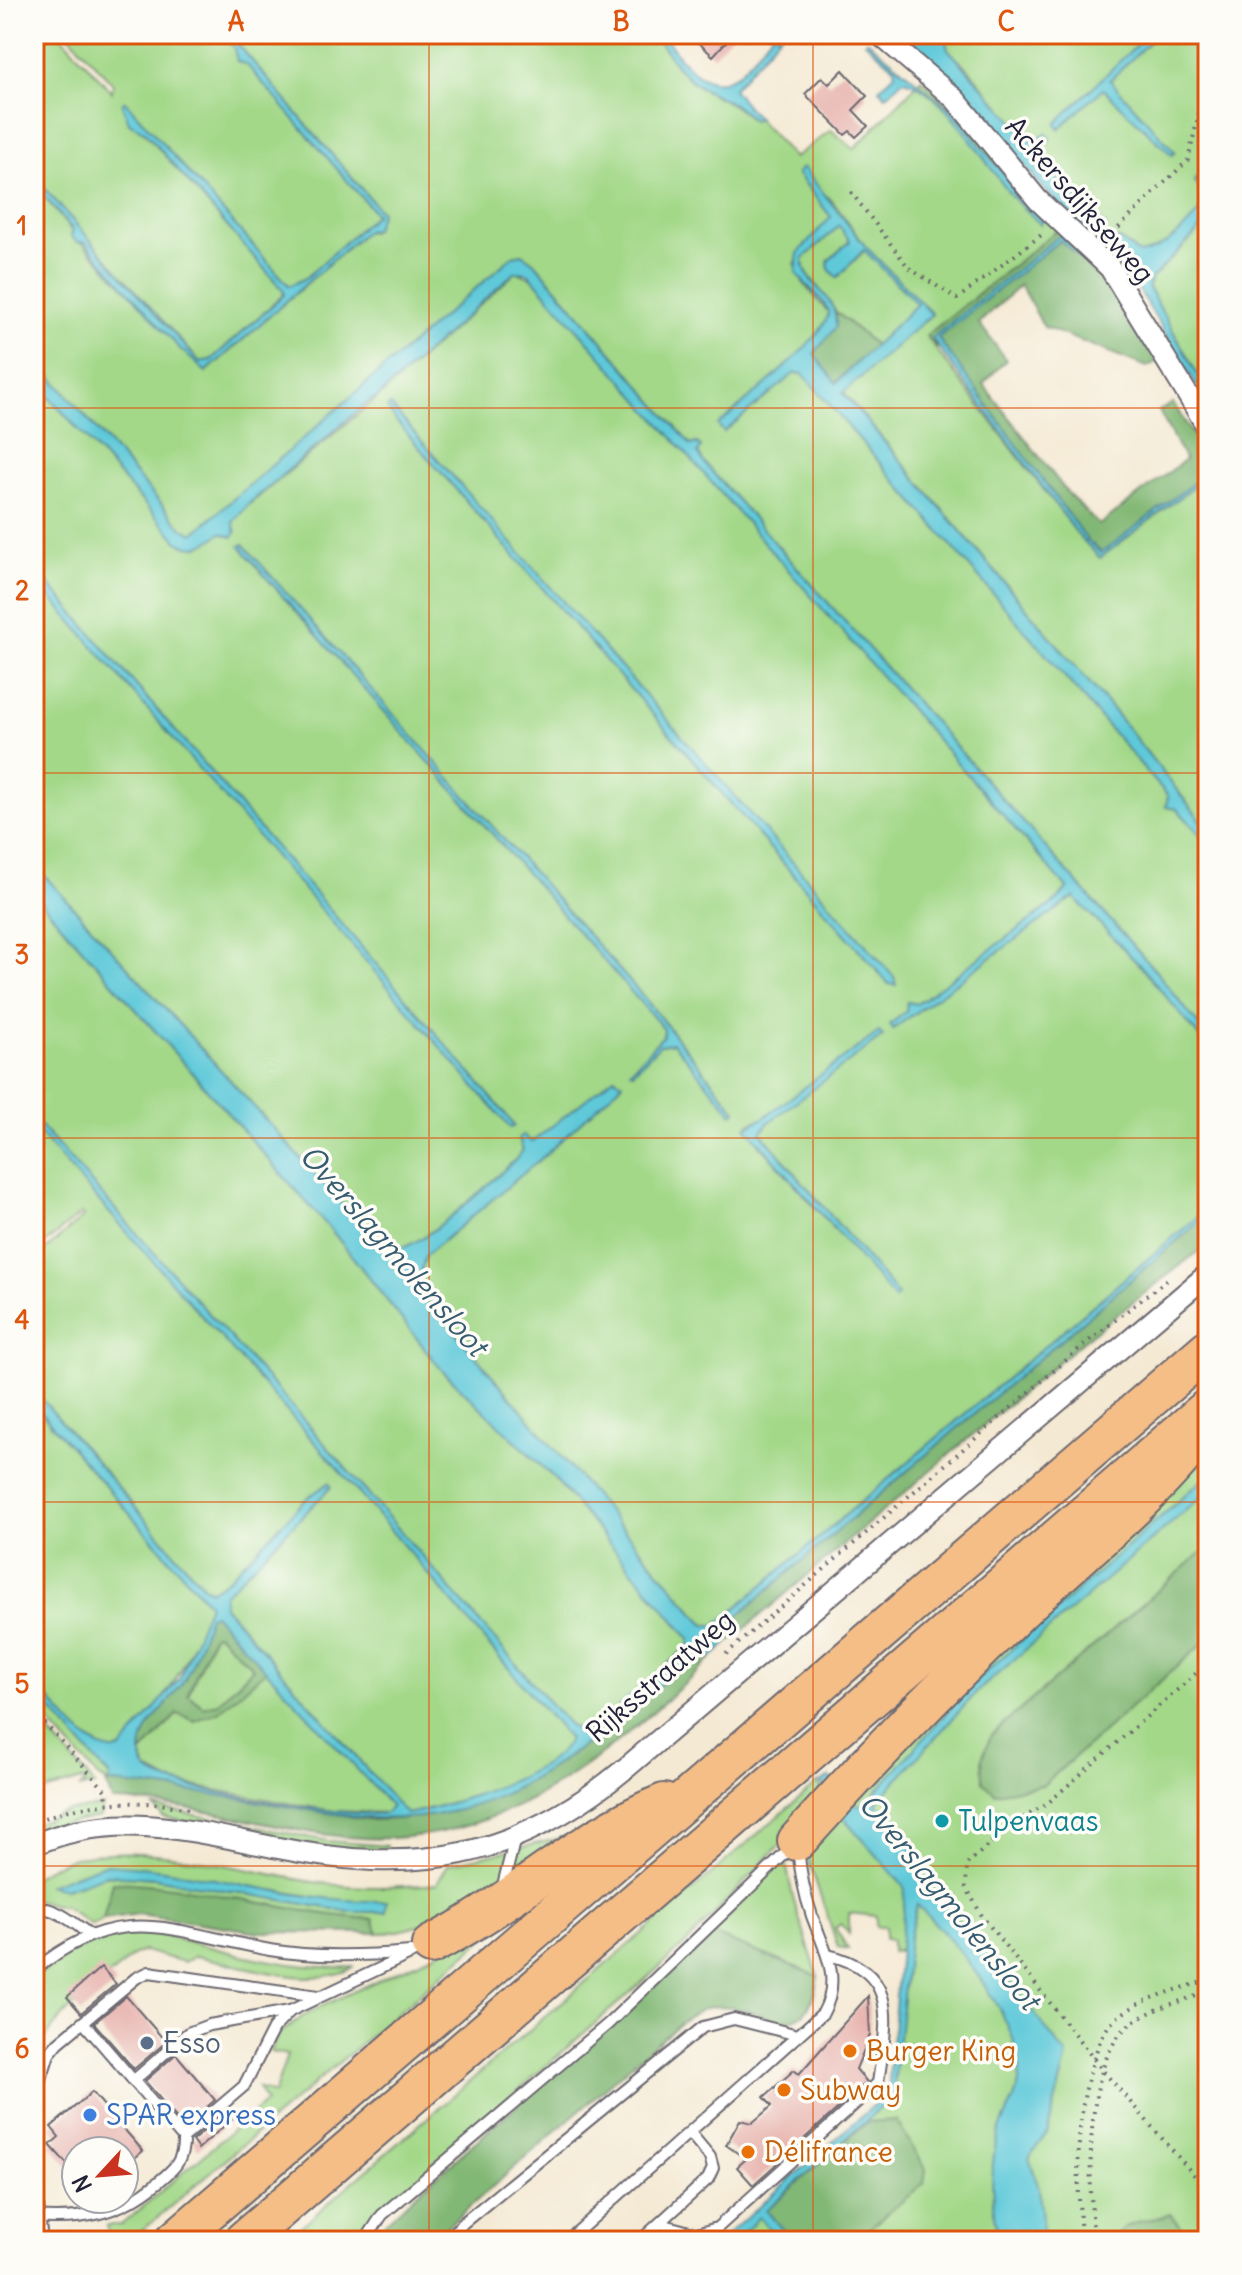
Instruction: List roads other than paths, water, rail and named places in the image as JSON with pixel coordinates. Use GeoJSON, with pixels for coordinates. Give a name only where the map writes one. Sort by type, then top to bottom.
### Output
{"type":"FeatureCollection","features":[{"type":"Feature","properties":{"kind":"highway"},"geometry":{"type":"LineString","coordinates":[[174,2241],[1208,1349]]}},
{"type":"Feature","properties":{"kind":"highway"},"geometry":{"type":"LineString","coordinates":[[243,2241],[1208,1408]]}},
{"type":"Feature","properties":{"kind":"highway"},"geometry":{"type":"LineString","coordinates":[[797,1841],[1018,1613],[1155,1490],[1208,1427]]}},
{"type":"Feature","properties":{"kind":"highway"},"geometry":{"type":"LineString","coordinates":[[424,1948],[497,1908],[621,1821],[696,1790]]}},
{"type":"Feature","properties":{"kind":"street","name":"Ackersdijkseweg"},"geometry":{"type":"LineString","coordinates":[[879,34],[955,99],[1059,221],[1095,252],[1124,287],[1208,428]]}},
{"type":"Feature","properties":{"kind":"street","name":"Rijksstraatweg"},"geometry":{"type":"LineString","coordinates":[[34,1845],[69,1831],[111,1825],[181,1827],[326,1857],[440,1860],[515,1836],[590,1798],[1208,1274]]}},
{"type":"Feature","properties":{"kind":"lane"},"geometry":{"type":"LineString","coordinates":[[497,1908],[515,1836]]}},
{"type":"Feature","properties":{"kind":"lane"},"geometry":{"type":"LineString","coordinates":[[567,2241],[691,2134],[823,2013],[832,1997],[833,1975],[801,1880],[797,1841]]}},
{"type":"Feature","properties":{"kind":"lane"},"geometry":{"type":"LineString","coordinates":[[365,2241],[382,2215],[608,2024],[797,1841]]}},
{"type":"Feature","properties":{"kind":"lane"},"geometry":{"type":"LineString","coordinates":[[34,1908],[42,1907],[67,1918],[90,1935]]}},
{"type":"Feature","properties":{"kind":"lane"},"geometry":{"type":"LineString","coordinates":[[34,1971],[56,1953],[90,1935],[119,1926],[149,1924],[305,1954],[424,1948]]}},
{"type":"Feature","properties":{"kind":"lane"},"geometry":{"type":"LineString","coordinates":[[133,2081],[188,2033],[209,2025],[290,2011],[424,1948]]}},
{"type":"Feature","properties":{"kind":"lane"},"geometry":{"type":"LineString","coordinates":[[660,2224],[697,2234],[717,2228],[878,2083],[886,2012],[881,1991],[858,1963],[828,1955]]}},
{"type":"Feature","properties":{"kind":"lane"},"geometry":{"type":"LineString","coordinates":[[34,2101],[49,2054],[136,1978],[149,1972],[318,1996]]}},
{"type":"Feature","properties":{"kind":"lane"},"geometry":{"type":"LineString","coordinates":[[183,2138],[244,2086],[273,2029],[290,2011]]}},
{"type":"Feature","properties":{"kind":"lane"},"geometry":{"type":"LineString","coordinates":[[446,2241],[463,2223],[703,2027],[734,2019],[798,2035]]}},
{"type":"Feature","properties":{"kind":"lane"},"geometry":{"type":"LineString","coordinates":[[37,2217],[106,2214],[136,2201],[176,2168],[184,2154],[183,2138],[83,2022]]}},
{"type":"Feature","properties":{"kind":"lane"},"geometry":{"type":"LineString","coordinates":[[640,2241],[708,2179],[713,2168],[710,2157],[691,2134]]}},
{"type":"Feature","properties":{"kind":"lane"},"geometry":{"type":"LineString","coordinates":[[34,2170],[42,2241]]}},
{"type":"Feature","properties":{"kind":"water"},"geometry":{"type":"Polygon","coordinates":[[[222,34],[229,34],[381,212],[375,229],[366,231],[206,372],[179,348],[85,242],[77,242],[71,236],[73,230],[34,184],[34,177],[199,362],[211,360],[284,295],[283,290],[144,131],[129,123],[122,104],[125,101],[289,286],[306,278],[376,214],[247,65],[237,61],[234,48],[222,34]]]}},
{"type":"Feature","properties":{"kind":"water"},"geometry":{"type":"Polygon","coordinates":[[[654,34],[664,34],[685,64],[705,78],[716,81],[727,80],[738,73],[772,34],[781,34],[733,89],[757,118],[753,121],[730,102],[689,78],[654,34]]]}},
{"type":"Feature","properties":{"kind":"water"},"geometry":{"type":"Polygon","coordinates":[[[899,34],[944,34],[948,49],[1031,140],[1047,134],[1050,139],[1043,146],[1041,157],[1061,183],[1106,226],[1098,239],[1041,186],[984,109],[899,34]]]}},
{"type":"Feature","properties":{"kind":"water"},"geometry":{"type":"Polygon","coordinates":[[[1148,34],[1157,34],[1110,80],[1175,152],[1172,155],[1103,89],[1059,129],[1056,124],[1061,118],[1148,34]]]}},
{"type":"Feature","properties":{"kind":"water"},"geometry":{"type":"Polygon","coordinates":[[[867,40],[956,114],[1017,191],[1045,219],[1040,224],[1009,193],[962,128],[932,96],[903,80],[886,96],[879,89],[894,75],[895,68],[865,42],[867,40]]]}},
{"type":"Feature","properties":{"kind":"water"},"geometry":{"type":"Polygon","coordinates":[[[803,167],[866,247],[932,314],[843,393],[1116,714],[1208,829],[1208,843],[1177,809],[1166,807],[1168,796],[803,374],[795,373],[724,432],[718,425],[801,352],[826,321],[826,306],[796,273],[798,253],[831,217],[797,173],[803,167]],[[839,226],[803,259],[809,277],[827,297],[835,314],[836,327],[814,354],[836,383],[917,304],[864,250],[837,278],[829,269],[828,261],[850,241],[839,226]]]}},
{"type":"Feature","properties":{"kind":"water"},"geometry":{"type":"Polygon","coordinates":[[[1197,177],[1208,187],[1208,221],[1151,279],[1148,287],[1208,393],[1208,404],[1140,292],[1107,247],[1119,239],[1139,254],[1168,242],[1205,203],[1205,194],[1194,181],[1197,177]]]}},
{"type":"Feature","properties":{"kind":"water"},"geometry":{"type":"Polygon","coordinates":[[[1060,235],[1103,273],[1149,346],[1146,347],[1100,274],[1060,240],[938,338],[1087,540],[1101,553],[1208,472],[1208,476],[1100,558],[1079,536],[932,338],[1060,235]]]}},
{"type":"Feature","properties":{"kind":"water"},"geometry":{"type":"Polygon","coordinates":[[[522,254],[536,264],[691,445],[697,443],[701,448],[698,453],[705,464],[1158,974],[1208,1037],[1208,1047],[1145,971],[1074,897],[893,1029],[890,1024],[906,1012],[907,1002],[917,1004],[1059,899],[1067,888],[528,273],[516,272],[507,279],[378,397],[368,402],[250,503],[233,522],[236,533],[232,537],[221,533],[199,546],[189,546],[177,540],[34,380],[34,357],[182,528],[193,534],[513,256],[522,254]]]}},
{"type":"Feature","properties":{"kind":"water"},"geometry":{"type":"Polygon","coordinates":[[[390,405],[894,977],[896,985],[889,984],[397,422],[387,408],[390,405]]]}},
{"type":"Feature","properties":{"kind":"water"},"geometry":{"type":"Polygon","coordinates":[[[243,544],[646,1000],[736,1111],[733,1114],[673,1043],[660,1045],[633,1072],[630,1071],[663,1036],[664,1029],[259,569],[240,546],[243,544]]]}},
{"type":"Feature","properties":{"kind":"water"},"geometry":{"type":"Polygon","coordinates":[[[34,567],[514,1126],[511,1128],[505,1122],[34,578],[34,567]]]}},
{"type":"Feature","properties":{"kind":"water","name":"Overslagmolensloot"},"geometry":{"type":"Polygon","coordinates":[[[34,864],[354,1217],[386,1245],[399,1248],[424,1236],[459,1210],[516,1159],[523,1150],[519,1138],[523,1135],[532,1142],[614,1077],[623,1083],[543,1157],[425,1256],[420,1277],[448,1324],[705,1625],[716,1625],[1208,1208],[1208,1214],[727,1625],[723,1633],[729,1642],[712,1657],[703,1654],[693,1657],[612,1725],[604,1719],[690,1645],[690,1639],[554,1478],[442,1370],[332,1231],[34,894],[34,864]]]}},
{"type":"Feature","properties":{"kind":"water"},"geometry":{"type":"Polygon","coordinates":[[[879,1032],[883,1036],[768,1123],[761,1133],[898,1295],[895,1299],[746,1127],[762,1119],[879,1032]]]}},
{"type":"Feature","properties":{"kind":"water"},"geometry":{"type":"Polygon","coordinates":[[[34,1119],[288,1402],[569,1725],[583,1732],[592,1729],[597,1736],[513,1790],[482,1803],[428,1816],[352,1816],[110,1783],[110,1777],[34,1690],[34,1680],[85,1737],[109,1750],[121,1749],[180,1678],[209,1604],[34,1405],[34,1390],[203,1586],[211,1590],[226,1581],[307,1498],[329,1483],[331,1487],[224,1595],[224,1606],[406,1814],[470,1797],[521,1777],[560,1752],[569,1739],[342,1473],[34,1128],[34,1119]],[[214,1614],[209,1616],[185,1678],[145,1733],[141,1755],[146,1769],[174,1783],[272,1802],[370,1814],[386,1813],[391,1806],[214,1614]]]}},
{"type":"Feature","properties":{"kind":"water"},"geometry":{"type":"Polygon","coordinates":[[[1208,1475],[1208,1491],[977,1692],[876,1803],[903,1831],[938,1900],[992,1958],[1067,2056],[1048,2131],[1029,2158],[1039,2188],[1044,2241],[999,2241],[994,2216],[992,2172],[1001,2126],[1018,2087],[1019,2065],[1013,2040],[987,1988],[950,1940],[917,1905],[909,1939],[893,2097],[766,2210],[792,2241],[780,2241],[759,2217],[740,2237],[720,2241],[888,2093],[905,1889],[838,1810],[821,1782],[830,1777],[857,1806],[866,1803],[971,1685],[1208,1475]]]}},
{"type":"Feature","properties":{"kind":"water"},"geometry":{"type":"Polygon","coordinates":[[[104,1864],[175,1872],[316,1897],[387,1901],[386,1912],[350,1912],[155,1878],[107,1875],[65,1889],[48,1885],[104,1864]]]}},
{"type":"Feature","properties":{"kind":"place","name":"Tulpenvaas"},"geometry":{"type":"Point","coordinates":[942,1821]}},
{"type":"Feature","properties":{"kind":"place","name":"Esso"},"geometry":{"type":"Point","coordinates":[147,2043]}},
{"type":"Feature","properties":{"kind":"place","name":"Burger King"},"geometry":{"type":"Point","coordinates":[850,2051]}},
{"type":"Feature","properties":{"kind":"place","name":"Subway"},"geometry":{"type":"Point","coordinates":[784,2090]}},
{"type":"Feature","properties":{"kind":"place","name":"SPAR express"},"geometry":{"type":"Point","coordinates":[90,2115]}},
{"type":"Feature","properties":{"kind":"place","name":"Délifrance"},"geometry":{"type":"Point","coordinates":[748,2152]}}]}
